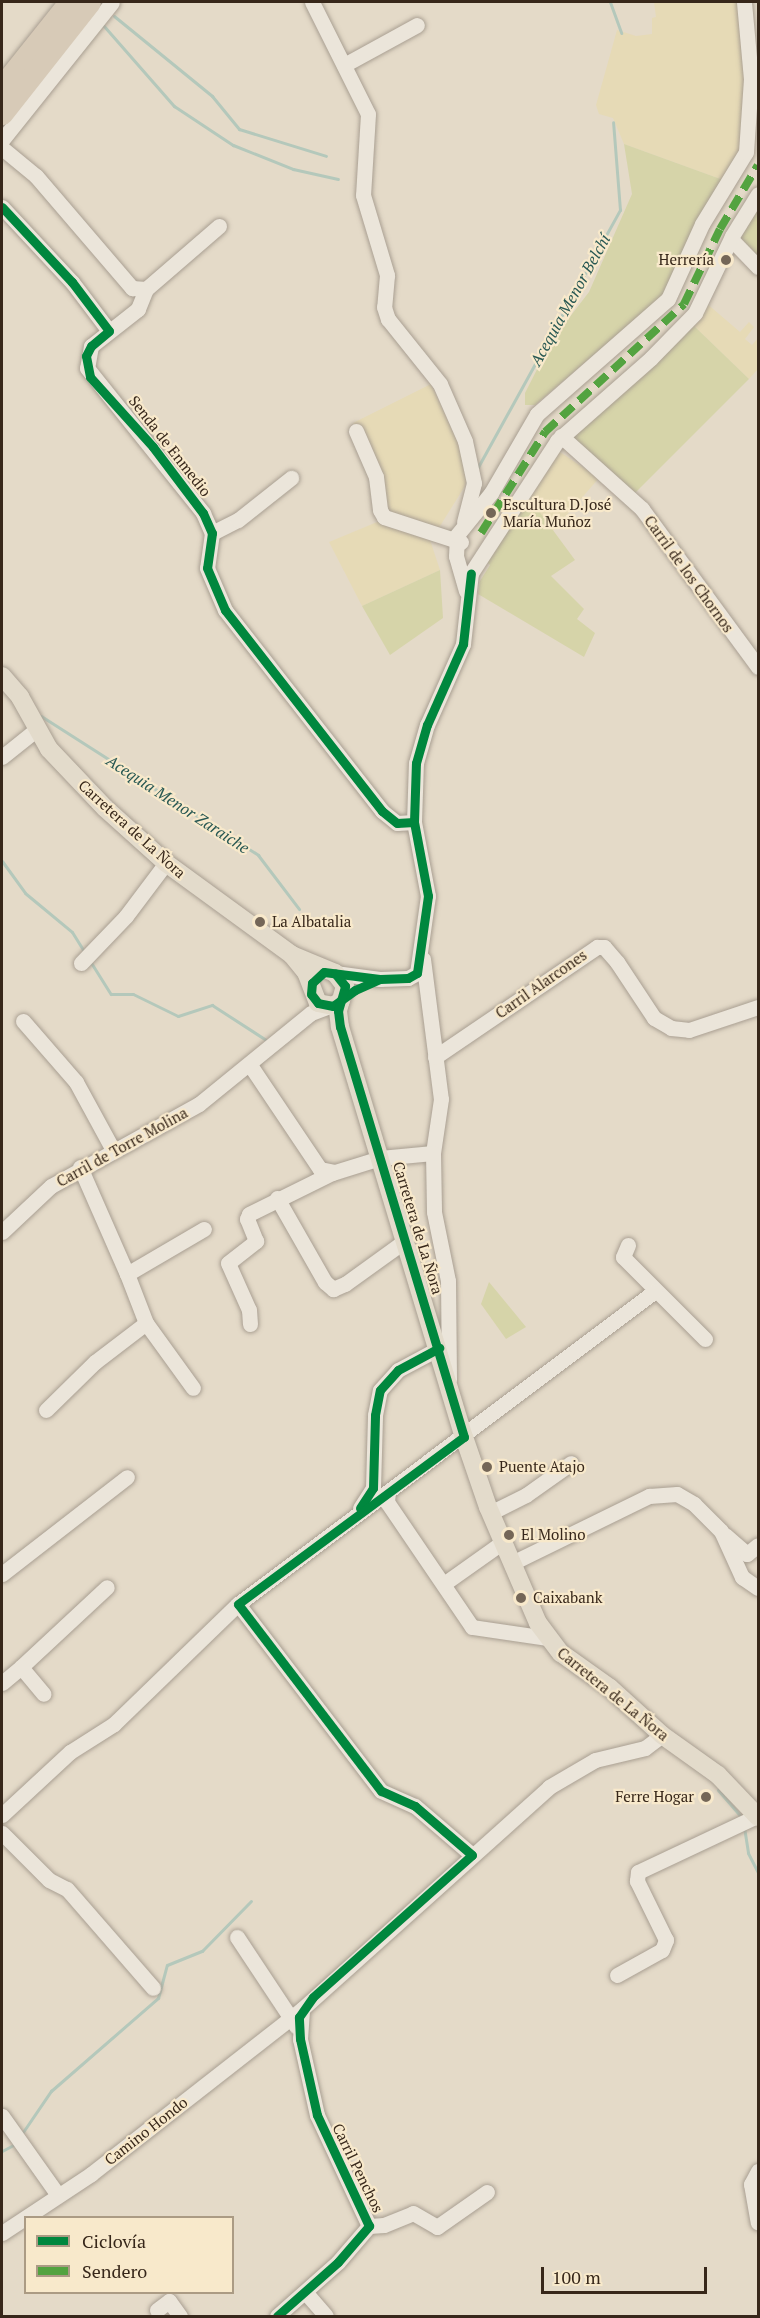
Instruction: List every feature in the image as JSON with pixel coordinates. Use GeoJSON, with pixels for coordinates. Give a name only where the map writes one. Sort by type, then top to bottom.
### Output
{"type":"FeatureCollection","features":[{"type":"Feature","properties":{"kind":"highway"},"geometry":{"type":"LineString","coordinates":[[2,86],[69,2]]}},
{"type":"Feature","properties":{"kind":"highway"},"geometry":{"type":"LineString","coordinates":[[2,114],[90,2]]}},
{"type":"Feature","properties":{"kind":"main road","name":"Carretera de La Ñora"},"geometry":{"type":"LineString","coordinates":[[2,676],[20,697],[37,729],[60,763],[166,863],[292,955]]}},
{"type":"Feature","properties":{"kind":"main road"},"geometry":{"type":"LineString","coordinates":[[292,955],[332,973],[345,986],[334,1004],[318,1003],[311,992],[306,972],[292,955]]}},
{"type":"Feature","properties":{"kind":"main road"},"geometry":{"type":"LineString","coordinates":[[311,992],[319,975],[332,973]]}},
{"type":"Feature","properties":{"kind":"main road","name":"Carretera de La Ñora"},"geometry":{"type":"LineString","coordinates":[[334,1004],[464,1437],[490,1513],[547,1638],[662,1735],[718,1775],[751,1819]]}},
{"type":"Feature","properties":{"kind":"street"},"geometry":{"type":"LineString","coordinates":[[2,140],[112,2]]}},
{"type":"Feature","properties":{"kind":"street"},"geometry":{"type":"LineString","coordinates":[[459,537],[491,493],[537,414],[668,299],[702,224],[746,152],[751,103],[744,2]]}},
{"type":"Feature","properties":{"kind":"street"},"geometry":{"type":"LineString","coordinates":[[318,6],[368,114],[363,195],[387,275],[384,307],[388,319],[440,384],[465,441],[474,483],[481,494],[491,493]]}},
{"type":"Feature","properties":{"kind":"street"},"geometry":{"type":"LineString","coordinates":[[344,65],[417,25]]}},
{"type":"Feature","properties":{"kind":"street"},"geometry":{"type":"LineString","coordinates":[[2,148],[36,177],[132,288],[146,289]]}},
{"type":"Feature","properties":{"kind":"street"},"geometry":{"type":"LineString","coordinates":[[408,978],[417,973],[428,896],[414,822],[416,763],[430,717],[463,644],[471,573],[561,436],[690,319],[706,295],[731,239],[759,194]]}},
{"type":"Feature","properties":{"kind":"street"},"geometry":{"type":"LineString","coordinates":[[2,207],[72,282],[109,331],[138,309],[146,289],[219,226]]}},
{"type":"Feature","properties":{"kind":"street"},"geometry":{"type":"LineString","coordinates":[[731,239],[759,267]]}},
{"type":"Feature","properties":{"kind":"street","name":"Senda de Enmedio"},"geometry":{"type":"LineString","coordinates":[[109,331],[91,346],[86,356],[90,377],[174,473],[203,513],[212,533]]}},
{"type":"Feature","properties":{"kind":"street"},"geometry":{"type":"LineString","coordinates":[[356,431],[376,477],[380,510],[384,517],[459,537]]}},
{"type":"Feature","properties":{"kind":"street","name":"Carril de los Chornos"},"geometry":{"type":"LineString","coordinates":[[561,436],[642,509],[759,667]]}},
{"type":"Feature","properties":{"kind":"street"},"geometry":{"type":"LineString","coordinates":[[291,478],[237,520],[212,533],[207,568],[225,610],[382,811],[397,823],[414,822]]}},
{"type":"Feature","properties":{"kind":"street"},"geometry":{"type":"LineString","coordinates":[[468,595],[458,567],[459,537],[474,483]]}},
{"type":"Feature","properties":{"kind":"street"},"geometry":{"type":"LineString","coordinates":[[459,537],[471,573]]}},
{"type":"Feature","properties":{"kind":"street"},"geometry":{"type":"LineString","coordinates":[[2,757],[37,729]]}},
{"type":"Feature","properties":{"kind":"street"},"geometry":{"type":"LineString","coordinates":[[81,963],[126,916],[166,863]]}},
{"type":"Feature","properties":{"kind":"street","name":"Carril Alarcones"},"geometry":{"type":"LineString","coordinates":[[435,1057],[597,947],[609,952],[654,1018],[671,1028],[689,1030],[759,1007]]}},
{"type":"Feature","properties":{"kind":"street"},"geometry":{"type":"LineString","coordinates":[[421,950],[429,992],[441,1099],[433,1153],[434,1212],[448,1281],[449,1385]]}},
{"type":"Feature","properties":{"kind":"street"},"geometry":{"type":"LineString","coordinates":[[332,973],[380,979],[408,978],[422,983],[429,992]]}},
{"type":"Feature","properties":{"kind":"street","name":"Carril de Torre Molina"},"geometry":{"type":"LineString","coordinates":[[2,1232],[33,1200],[80,1167],[174,1120],[249,1065],[303,1020],[380,979]]}},
{"type":"Feature","properties":{"kind":"street"},"geometry":{"type":"LineString","coordinates":[[303,1020],[311,992]]}},
{"type":"Feature","properties":{"kind":"street"},"geometry":{"type":"LineString","coordinates":[[23,1021],[76,1082],[113,1150]]}},
{"type":"Feature","properties":{"kind":"street"},"geometry":{"type":"LineString","coordinates":[[249,1065],[322,1171],[335,1172]]}},
{"type":"Feature","properties":{"kind":"street"},"geometry":{"type":"LineString","coordinates":[[250,1324],[252,1317],[229,1261],[255,1243],[248,1216],[306,1182],[335,1172],[380,1158],[433,1153]]}},
{"type":"Feature","properties":{"kind":"street"},"geometry":{"type":"LineString","coordinates":[[306,1182],[314,1170],[312,1158]]}},
{"type":"Feature","properties":{"kind":"street"},"geometry":{"type":"LineString","coordinates":[[80,1167],[146,1323],[193,1388]]}},
{"type":"Feature","properties":{"kind":"street"},"geometry":{"type":"LineString","coordinates":[[277,1198],[325,1282],[333,1288],[345,1284],[406,1240]]}},
{"type":"Feature","properties":{"kind":"street"},"geometry":{"type":"LineString","coordinates":[[127,1274],[204,1228]]}},
{"type":"Feature","properties":{"kind":"street"},"geometry":{"type":"LineString","coordinates":[[628,1245],[623,1257],[705,1339]]}},
{"type":"Feature","properties":{"kind":"street"},"geometry":{"type":"LineString","coordinates":[[2,1815],[70,1752],[114,1724],[238,1604],[355,1515],[464,1437],[655,1291]]}},
{"type":"Feature","properties":{"kind":"street"},"geometry":{"type":"LineString","coordinates":[[46,1410],[94,1362],[146,1323]]}},
{"type":"Feature","properties":{"kind":"street"},"geometry":{"type":"LineString","coordinates":[[355,1515],[372,1492],[375,1415],[380,1390],[399,1370],[439,1348]]}},
{"type":"Feature","properties":{"kind":"street"},"geometry":{"type":"LineString","coordinates":[[490,1513],[520,1498],[571,1463]]}},
{"type":"Feature","properties":{"kind":"street"},"geometry":{"type":"LineString","coordinates":[[2,1574],[127,1477]]}},
{"type":"Feature","properties":{"kind":"street"},"geometry":{"type":"LineString","coordinates":[[374,1480],[381,1491],[391,1491]]}},
{"type":"Feature","properties":{"kind":"street"},"geometry":{"type":"LineString","coordinates":[[391,1491],[387,1502],[445,1583],[472,1628],[547,1638]]}},
{"type":"Feature","properties":{"kind":"street"},"geometry":{"type":"LineString","coordinates":[[512,1563],[649,1496],[663,1493],[677,1494],[694,1504],[721,1531],[753,1550]]}},
{"type":"Feature","properties":{"kind":"street"},"geometry":{"type":"LineString","coordinates":[[721,1531],[747,1583],[759,1588]]}},
{"type":"Feature","properties":{"kind":"street"},"geometry":{"type":"LineString","coordinates":[[445,1583],[503,1542]]}},
{"type":"Feature","properties":{"kind":"street"},"geometry":{"type":"LineString","coordinates":[[738,1569],[739,1557],[753,1550]]}},
{"type":"Feature","properties":{"kind":"street"},"geometry":{"type":"LineString","coordinates":[[2,1683],[107,1587]]}},
{"type":"Feature","properties":{"kind":"street"},"geometry":{"type":"LineString","coordinates":[[238,1604],[381,1791],[415,1806],[471,1855]]}},
{"type":"Feature","properties":{"kind":"street"},"geometry":{"type":"LineString","coordinates":[[21,1666],[44,1694]]}},
{"type":"Feature","properties":{"kind":"street"},"geometry":{"type":"LineString","coordinates":[[294,2019],[471,1855],[568,1774],[603,1758],[645,1748],[662,1735]]}},
{"type":"Feature","properties":{"kind":"street"},"geometry":{"type":"LineString","coordinates":[[617,1975],[656,1954],[666,1940],[637,1881],[638,1872],[751,1819]]}},
{"type":"Feature","properties":{"kind":"street"},"geometry":{"type":"LineString","coordinates":[[2,1833],[49,1881],[67,1889],[153,1988]]}},
{"type":"Feature","properties":{"kind":"street","name":"Carril Penchos"},"geometry":{"type":"LineString","coordinates":[[237,1937],[294,2019],[322,2129],[348,2175],[369,2226],[306,2293],[277,2316]]}},
{"type":"Feature","properties":{"kind":"street","name":"Camino Hondo"},"geometry":{"type":"LineString","coordinates":[[27,2216],[100,2167],[294,2019]]}},
{"type":"Feature","properties":{"kind":"street"},"geometry":{"type":"LineString","coordinates":[[2,2116],[58,2195]]}},
{"type":"Feature","properties":{"kind":"street"},"geometry":{"type":"LineString","coordinates":[[759,2170],[750,2184],[759,2222]]}},
{"type":"Feature","properties":{"kind":"street"},"geometry":{"type":"LineString","coordinates":[[369,2226],[384,2225],[413,2213],[437,2227],[487,2192]]}},
{"type":"Feature","properties":{"kind":"street","name":"Camino Hondo"},"geometry":{"type":"LineString","coordinates":[[2,2233],[24,2218]]}},
{"type":"Feature","properties":{"kind":"street"},"geometry":{"type":"LineString","coordinates":[[306,2293],[326,2316]]}},
{"type":"Feature","properties":{"kind":"street"},"geometry":{"type":"LineString","coordinates":[[157,2310],[169,2301],[180,2316]]}},
{"type":"Feature","properties":{"kind":"shaded area"},"geometry":{"type":"Polygon","coordinates":[[[654,2],[739,2],[746,88],[740,155],[726,181],[624,144],[613,118],[599,114],[596,105],[617,30],[636,36],[652,34],[652,18],[656,17],[654,2]]]}},
{"type":"Feature","properties":{"kind":"shaded area"},"geometry":{"type":"Polygon","coordinates":[[[624,144],[726,181],[663,296],[535,405],[525,405],[525,393],[552,340],[589,292],[632,194],[624,144]]]}},
{"type":"Feature","properties":{"kind":"shaded area"},"geometry":{"type":"Polygon","coordinates":[[[758,197],[758,261],[737,234],[758,197]]]}},
{"type":"Feature","properties":{"kind":"shaded area"},"geometry":{"type":"Polygon","coordinates":[[[705,302],[740,332],[749,322],[754,327],[745,339],[752,345],[758,338],[758,369],[749,379],[691,323],[705,302]]]}},
{"type":"Feature","properties":{"kind":"shaded area"},"geometry":{"type":"Polygon","coordinates":[[[691,323],[749,379],[635,493],[573,437],[691,323]]]}},
{"type":"Feature","properties":{"kind":"shaded area"},"geometry":{"type":"Polygon","coordinates":[[[431,384],[460,447],[468,473],[465,486],[435,534],[387,514],[366,448],[353,423],[431,384]]]}},
{"type":"Feature","properties":{"kind":"shaded area"},"geometry":{"type":"Polygon","coordinates":[[[560,452],[599,478],[553,531],[527,495],[560,452]]]}},
{"type":"Feature","properties":{"kind":"shaded area"},"geometry":{"type":"Polygon","coordinates":[[[527,495],[575,560],[551,576],[584,609],[577,619],[595,633],[584,657],[478,594],[480,581],[490,565],[485,560],[527,495]]]}},
{"type":"Feature","properties":{"kind":"shaded area"},"geometry":{"type":"Polygon","coordinates":[[[382,520],[429,537],[440,570],[362,606],[329,542],[382,520]]]}},
{"type":"Feature","properties":{"kind":"shaded area"},"geometry":{"type":"Polygon","coordinates":[[[440,570],[443,618],[390,655],[362,606],[440,570]]]}},
{"type":"Feature","properties":{"kind":"shaded area"},"geometry":{"type":"Polygon","coordinates":[[[489,1282],[526,1327],[506,1339],[481,1304],[489,1282]]]}},
{"type":"Feature","properties":{"kind":"waterway","name":"Acequia Menor Belchí"},"geometry":{"type":"LineString","coordinates":[[610,2],[621,33]]}},
{"type":"Feature","properties":{"kind":"waterway"},"geometry":{"type":"LineString","coordinates":[[114,16],[212,96],[239,129],[326,156]]}},
{"type":"Feature","properties":{"kind":"waterway"},"geometry":{"type":"LineString","coordinates":[[103,25],[174,106],[233,145],[293,169],[338,179]]}},
{"type":"Feature","properties":{"kind":"waterway","name":"Acequia Menor Belchí"},"geometry":{"type":"LineString","coordinates":[[478,467],[620,210],[613,122]]}},
{"type":"Feature","properties":{"kind":"waterway","name":"Acequia Menor Zaraiche"},"geometry":{"type":"LineString","coordinates":[[41,716],[258,855],[299,909]]}},
{"type":"Feature","properties":{"kind":"waterway"},"geometry":{"type":"LineString","coordinates":[[2,861],[25,893],[72,932],[85,953]]}},
{"type":"Feature","properties":{"kind":"waterway"},"geometry":{"type":"LineString","coordinates":[[90,961],[111,994],[133,994],[178,1016],[212,1005],[266,1040]]}},
{"type":"Feature","properties":{"kind":"waterway"},"geometry":{"type":"LineString","coordinates":[[718,1790],[742,1818]]}},
{"type":"Feature","properties":{"kind":"waterway"},"geometry":{"type":"LineString","coordinates":[[744,1827],[748,1853],[758,1873]]}},
{"type":"Feature","properties":{"kind":"waterway"},"geometry":{"type":"LineString","coordinates":[[23,2132],[51,2091],[158,1998],[167,1965],[202,1951],[251,1901]]}},
{"type":"Feature","properties":{"kind":"waterway"},"geometry":{"type":"LineString","coordinates":[[2,2151],[15,2144]]}},
{"type":"Feature","properties":{"kind":"marked path"},"geometry":{"type":"LineString","coordinates":[[481,533],[545,432],[684,304],[720,229],[758,165]]}},
{"type":"Feature","properties":{"kind":"cycle path"},"geometry":{"type":"LineString","coordinates":[[2,207],[72,282],[109,331],[91,346],[86,356],[90,377],[153,447],[203,513],[212,533],[207,568],[225,610],[382,811],[397,823],[414,822]]}},
{"type":"Feature","properties":{"kind":"cycle path"},"geometry":{"type":"LineString","coordinates":[[380,979],[355,990],[333,1006],[318,1003],[311,994],[312,983],[324,972],[380,979],[408,978],[417,973],[428,896],[414,822],[416,763],[427,725],[463,644],[471,573]]}},
{"type":"Feature","properties":{"kind":"cycle path"},"geometry":{"type":"LineString","coordinates":[[277,2316],[338,2262],[369,2226],[317,2115],[300,2039],[299,2017],[313,1997],[472,1855],[415,1806],[381,1791],[238,1604],[464,1437],[340,1027],[338,1011],[345,986],[335,973]]}},
{"type":"Feature","properties":{"kind":"cycle path"},"geometry":{"type":"LineString","coordinates":[[360,1508],[373,1488],[375,1415],[380,1390],[398,1370],[439,1348]]}},
{"type":"Feature","properties":{"kind":"place","name":"Herrería"},"geometry":{"type":"Point","coordinates":[726,260]}},
{"type":"Feature","properties":{"kind":"place","name":"Escultura D.José María Muñoz"},"geometry":{"type":"Point","coordinates":[491,513]}},
{"type":"Feature","properties":{"kind":"place","name":"La Albatalia"},"geometry":{"type":"Point","coordinates":[260,922]}},
{"type":"Feature","properties":{"kind":"place","name":"Puente Atajo"},"geometry":{"type":"Point","coordinates":[487,1467]}},
{"type":"Feature","properties":{"kind":"place","name":"El Molino"},"geometry":{"type":"Point","coordinates":[509,1535]}},
{"type":"Feature","properties":{"kind":"place","name":"Caixabank"},"geometry":{"type":"Point","coordinates":[521,1598]}},
{"type":"Feature","properties":{"kind":"place","name":"Ferre Hogar"},"geometry":{"type":"Point","coordinates":[706,1797]}}]}
